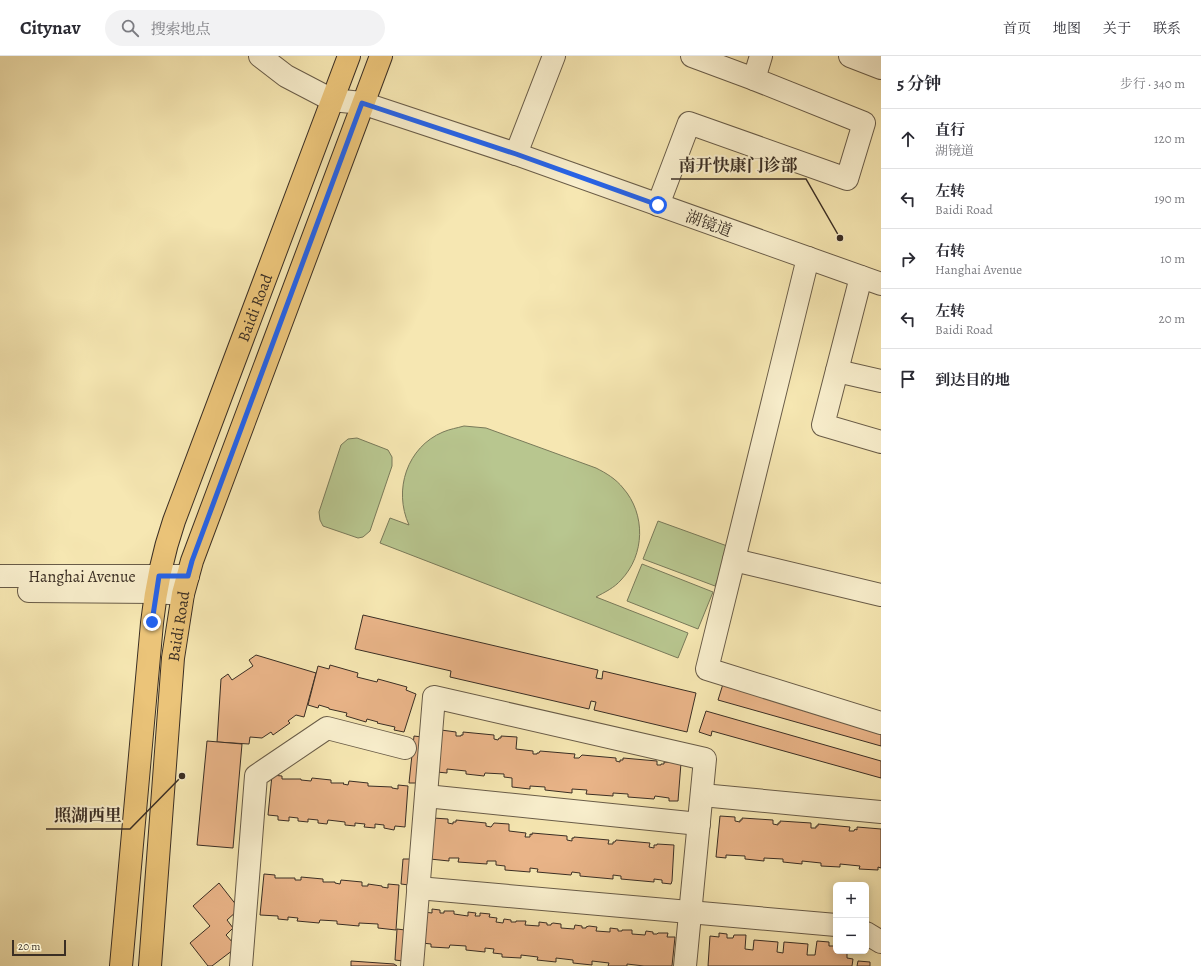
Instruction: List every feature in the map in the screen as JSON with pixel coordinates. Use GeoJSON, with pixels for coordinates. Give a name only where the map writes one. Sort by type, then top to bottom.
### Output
{"type":"FeatureCollection","features":[{"type":"Feature","properties":{"kind":"main road","name":"Baidi Road"},"geometry":{"type":"LineString","coordinates":[[121,966],[157,584],[163,554],[174,521],[349,56]]}},
{"type":"Feature","properties":{"kind":"main road","name":"Baidi Road"},"geometry":{"type":"LineString","coordinates":[[150,966],[173,658],[185,585],[192,561],[380,56]]}},
{"type":"Feature","properties":{"kind":"street"},"geometry":{"type":"LineString","coordinates":[[260,56],[286,76],[332,100]]}},
{"type":"Feature","properties":{"kind":"street"},"geometry":{"type":"LineString","coordinates":[[516,154],[554,56]]}},
{"type":"Feature","properties":{"kind":"street"},"geometry":{"type":"LineString","coordinates":[[658,205],[689,123],[846,179],[864,123],[692,56]]}},
{"type":"Feature","properties":{"kind":"street"},"geometry":{"type":"LineString","coordinates":[[754,79],[762,56]]}},
{"type":"Feature","properties":{"kind":"street"},"geometry":{"type":"LineString","coordinates":[[850,56],[881,68]]}},
{"type":"Feature","properties":{"kind":"street","name":"湖镜道"},"geometry":{"type":"LineString","coordinates":[[332,100],[362,103],[516,154],[871,281]]}},
{"type":"Feature","properties":{"kind":"street"},"geometry":{"type":"LineString","coordinates":[[808,258],[707,669],[881,723]]}},
{"type":"Feature","properties":{"kind":"street"},"geometry":{"type":"LineString","coordinates":[[871,281],[837,371],[823,425],[881,442]]}},
{"type":"Feature","properties":{"kind":"street"},"geometry":{"type":"LineString","coordinates":[[837,371],[881,381]]}},
{"type":"Feature","properties":{"kind":"street"},"geometry":{"type":"LineString","coordinates":[[734,560],[881,595]]}},
{"type":"Feature","properties":{"kind":"street","name":"Hanghai Avenue"},"geometry":{"type":"LineString","coordinates":[[0,576],[185,585]]}},
{"type":"Feature","properties":{"kind":"street","name":"Hanghai Avenue"},"geometry":{"type":"LineString","coordinates":[[0,591],[157,584]]}},
{"type":"Feature","properties":{"kind":"street"},"geometry":{"type":"LineString","coordinates":[[412,966],[434,697],[705,759],[685,966]]}},
{"type":"Feature","properties":{"kind":"street"},"geometry":{"type":"LineString","coordinates":[[241,966],[256,776],[327,728],[405,748]]}},
{"type":"Feature","properties":{"kind":"street"},"geometry":{"type":"LineString","coordinates":[[702,795],[881,812]]}},
{"type":"Feature","properties":{"kind":"street"},"geometry":{"type":"LineString","coordinates":[[426,796],[699,824]]}},
{"type":"Feature","properties":{"kind":"street"},"geometry":{"type":"LineString","coordinates":[[418,888],[833,925]]}},
{"type":"Feature","properties":{"kind":"street"},"geometry":{"type":"LineString","coordinates":[[869,935],[881,942]]}},
{"type":"Feature","properties":{"kind":"green space"},"geometry":{"type":"Polygon","coordinates":[[[464,426],[486,428],[596,468],[611,476],[620,485],[631,498],[636,510],[640,534],[638,547],[635,559],[621,580],[612,588],[596,597],[688,633],[678,658],[380,543],[390,518],[409,525],[404,512],[402,498],[406,471],[412,459],[420,448],[431,439],[443,432],[464,426]]]}},
{"type":"Feature","properties":{"kind":"green space"},"geometry":{"type":"Polygon","coordinates":[[[357,438],[388,450],[392,457],[392,466],[370,531],[363,537],[358,538],[323,526],[320,520],[319,512],[341,445],[348,439],[357,438]]]}},
{"type":"Feature","properties":{"kind":"green space"},"geometry":{"type":"Polygon","coordinates":[[[658,521],[730,547],[715,586],[643,559],[658,521]]]}},
{"type":"Feature","properties":{"kind":"green space"},"geometry":{"type":"Polygon","coordinates":[[[642,564],[713,592],[698,629],[627,601],[642,564]]]}},
{"type":"Feature","properties":{"kind":"building"},"geometry":{"type":"Polygon","coordinates":[[[363,615],[598,670],[596,678],[602,679],[603,671],[696,693],[687,732],[594,710],[596,702],[591,701],[589,709],[450,677],[451,671],[355,649],[363,615]]]}},
{"type":"Feature","properties":{"kind":"building"},"geometry":{"type":"Polygon","coordinates":[[[256,655],[316,673],[304,717],[296,715],[288,721],[290,723],[273,735],[271,732],[262,738],[250,737],[249,744],[217,742],[221,679],[228,674],[232,680],[253,666],[249,660],[256,655]]]}},
{"type":"Feature","properties":{"kind":"building"},"geometry":{"type":"Polygon","coordinates":[[[330,665],[358,673],[357,677],[377,682],[378,679],[407,687],[406,690],[416,694],[404,732],[394,730],[395,727],[377,723],[378,722],[367,719],[366,722],[346,716],[347,713],[319,705],[318,708],[308,705],[318,666],[329,669],[330,665]]]}},
{"type":"Feature","properties":{"kind":"building"},"geometry":{"type":"Polygon","coordinates":[[[723,684],[881,729],[881,746],[718,700],[723,684]]]}},
{"type":"Feature","properties":{"kind":"building"},"geometry":{"type":"Polygon","coordinates":[[[706,711],[881,761],[881,778],[712,731],[711,736],[699,732],[706,711]]]}},
{"type":"Feature","properties":{"kind":"building"},"geometry":{"type":"Polygon","coordinates":[[[441,730],[456,732],[456,736],[463,735],[463,732],[494,735],[494,739],[498,740],[501,736],[517,737],[516,749],[533,751],[533,754],[537,754],[540,751],[575,754],[574,758],[579,758],[582,755],[616,758],[616,761],[620,762],[623,758],[657,761],[657,765],[664,764],[664,762],[681,763],[678,801],[669,801],[669,798],[655,796],[654,799],[628,797],[628,794],[613,793],[613,796],[586,794],[587,790],[572,789],[572,793],[545,790],[545,787],[530,786],[530,789],[512,787],[512,778],[504,777],[504,774],[485,773],[484,776],[466,774],[466,771],[447,769],[447,773],[437,772],[441,730]]]}},
{"type":"Feature","properties":{"kind":"building"},"geometry":{"type":"Polygon","coordinates":[[[414,736],[422,737],[418,783],[409,783],[414,736]]]}},
{"type":"Feature","properties":{"kind":"building"},"geometry":{"type":"Polygon","coordinates":[[[207,741],[242,744],[233,848],[197,845],[207,741]]]}},
{"type":"Feature","properties":{"kind":"building"},"geometry":{"type":"Polygon","coordinates":[[[272,775],[282,776],[282,779],[301,779],[311,781],[312,778],[331,780],[331,783],[344,783],[343,784],[348,785],[349,781],[368,783],[368,786],[392,787],[398,789],[398,785],[408,786],[405,827],[395,826],[394,830],[384,828],[384,825],[375,824],[375,828],[364,827],[365,824],[355,823],[355,826],[345,825],[345,822],[328,820],[327,824],[318,823],[318,820],[308,819],[308,822],[298,821],[298,818],[289,817],[289,821],[278,820],[278,816],[268,815],[272,775]]]}},
{"type":"Feature","properties":{"kind":"building"},"geometry":{"type":"Polygon","coordinates":[[[720,816],[735,817],[735,821],[740,822],[742,818],[773,820],[773,824],[778,825],[780,821],[811,823],[811,828],[816,828],[818,824],[850,827],[849,831],[854,831],[855,829],[857,830],[857,827],[881,829],[881,868],[878,867],[878,870],[859,869],[860,866],[840,864],[840,867],[821,866],[821,863],[802,861],[802,864],[783,862],[783,859],[764,858],[764,861],[745,859],[745,856],[726,855],[726,858],[716,857],[720,816]]]}},
{"type":"Feature","properties":{"kind":"building"},"geometry":{"type":"Polygon","coordinates":[[[433,818],[448,819],[448,823],[453,824],[456,820],[486,823],[486,826],[491,827],[494,823],[509,824],[509,831],[526,833],[525,837],[530,837],[530,834],[532,835],[532,833],[567,836],[567,840],[572,841],[572,838],[574,837],[609,840],[608,844],[613,844],[616,840],[650,843],[649,847],[654,848],[654,845],[657,844],[674,845],[672,881],[671,884],[662,883],[662,880],[654,879],[654,882],[621,879],[621,876],[613,875],[613,879],[580,876],[580,873],[572,872],[571,875],[537,872],[538,869],[530,868],[530,872],[505,870],[505,866],[496,865],[496,861],[487,861],[487,864],[458,862],[459,858],[449,858],[449,861],[430,859],[433,818]]]}},
{"type":"Feature","properties":{"kind":"building"},"geometry":{"type":"Polygon","coordinates":[[[403,859],[411,859],[409,885],[401,884],[403,859]]]}},
{"type":"Feature","properties":{"kind":"building"},"geometry":{"type":"Polygon","coordinates":[[[264,874],[275,875],[275,878],[295,878],[295,880],[301,880],[301,877],[323,879],[323,882],[335,882],[340,884],[341,880],[362,882],[362,886],[368,886],[368,884],[388,888],[388,884],[399,885],[396,930],[378,928],[378,924],[359,923],[359,926],[337,924],[337,921],[320,920],[319,923],[297,921],[298,918],[288,917],[288,920],[278,919],[278,916],[260,915],[264,874]]]}},
{"type":"Feature","properties":{"kind":"building"},"geometry":{"type":"Polygon","coordinates":[[[219,883],[237,906],[237,911],[227,920],[233,928],[226,935],[234,944],[233,950],[212,966],[208,966],[190,943],[210,926],[193,906],[219,883]]]}},
{"type":"Feature","properties":{"kind":"building"},"geometry":{"type":"Polygon","coordinates":[[[432,909],[440,910],[440,913],[444,913],[444,911],[454,911],[454,914],[468,916],[468,912],[476,913],[475,916],[480,916],[480,913],[490,914],[489,917],[497,918],[496,922],[503,923],[504,919],[511,920],[511,922],[526,921],[525,925],[539,926],[539,922],[547,923],[547,925],[551,925],[553,923],[561,924],[561,928],[574,929],[575,925],[582,926],[582,928],[589,926],[597,927],[596,931],[610,932],[610,928],[618,929],[618,931],[632,930],[632,934],[645,935],[646,931],[653,932],[653,934],[668,933],[667,937],[675,937],[672,966],[644,966],[627,964],[627,966],[608,966],[609,963],[592,961],[592,965],[573,963],[573,960],[556,958],[556,962],[537,960],[538,957],[521,955],[521,958],[502,957],[502,954],[493,953],[494,949],[485,948],[485,952],[466,950],[466,946],[450,945],[449,948],[431,947],[431,944],[422,943],[424,912],[432,913],[432,909]]]}},
{"type":"Feature","properties":{"kind":"building"},"geometry":{"type":"Polygon","coordinates":[[[397,929],[405,930],[403,961],[395,960],[397,929]]]}},
{"type":"Feature","properties":{"kind":"building"},"geometry":{"type":"Polygon","coordinates":[[[719,933],[727,934],[727,938],[733,938],[734,935],[746,935],[745,949],[753,950],[754,940],[778,942],[777,952],[783,953],[784,942],[808,944],[807,955],[815,955],[817,941],[829,942],[829,946],[833,946],[833,954],[847,954],[847,958],[853,959],[852,966],[708,966],[710,936],[719,937],[719,933]]]}},
{"type":"Feature","properties":{"kind":"building"},"geometry":{"type":"Polygon","coordinates":[[[351,961],[394,964],[397,966],[351,966],[351,961]]]}},
{"type":"Feature","properties":{"kind":"building"},"geometry":{"type":"Polygon","coordinates":[[[858,961],[870,962],[870,966],[857,966],[858,961]]]}},
{"type":"Feature","properties":{"kind":"place","name":"南开快康门诊部"},"geometry":{"type":"Point","coordinates":[840,238]}},
{"type":"Feature","properties":{"kind":"place","name":"照湖西里"},"geometry":{"type":"Point","coordinates":[182,776]}},
{"type":"Feature","properties":{"kind":"route"},"geometry":{"type":"LineString","coordinates":[[152,622],[155,592],[159,576],[188,576],[192,561],[203,535],[362,103],[516,154],[658,205]]}}]}
